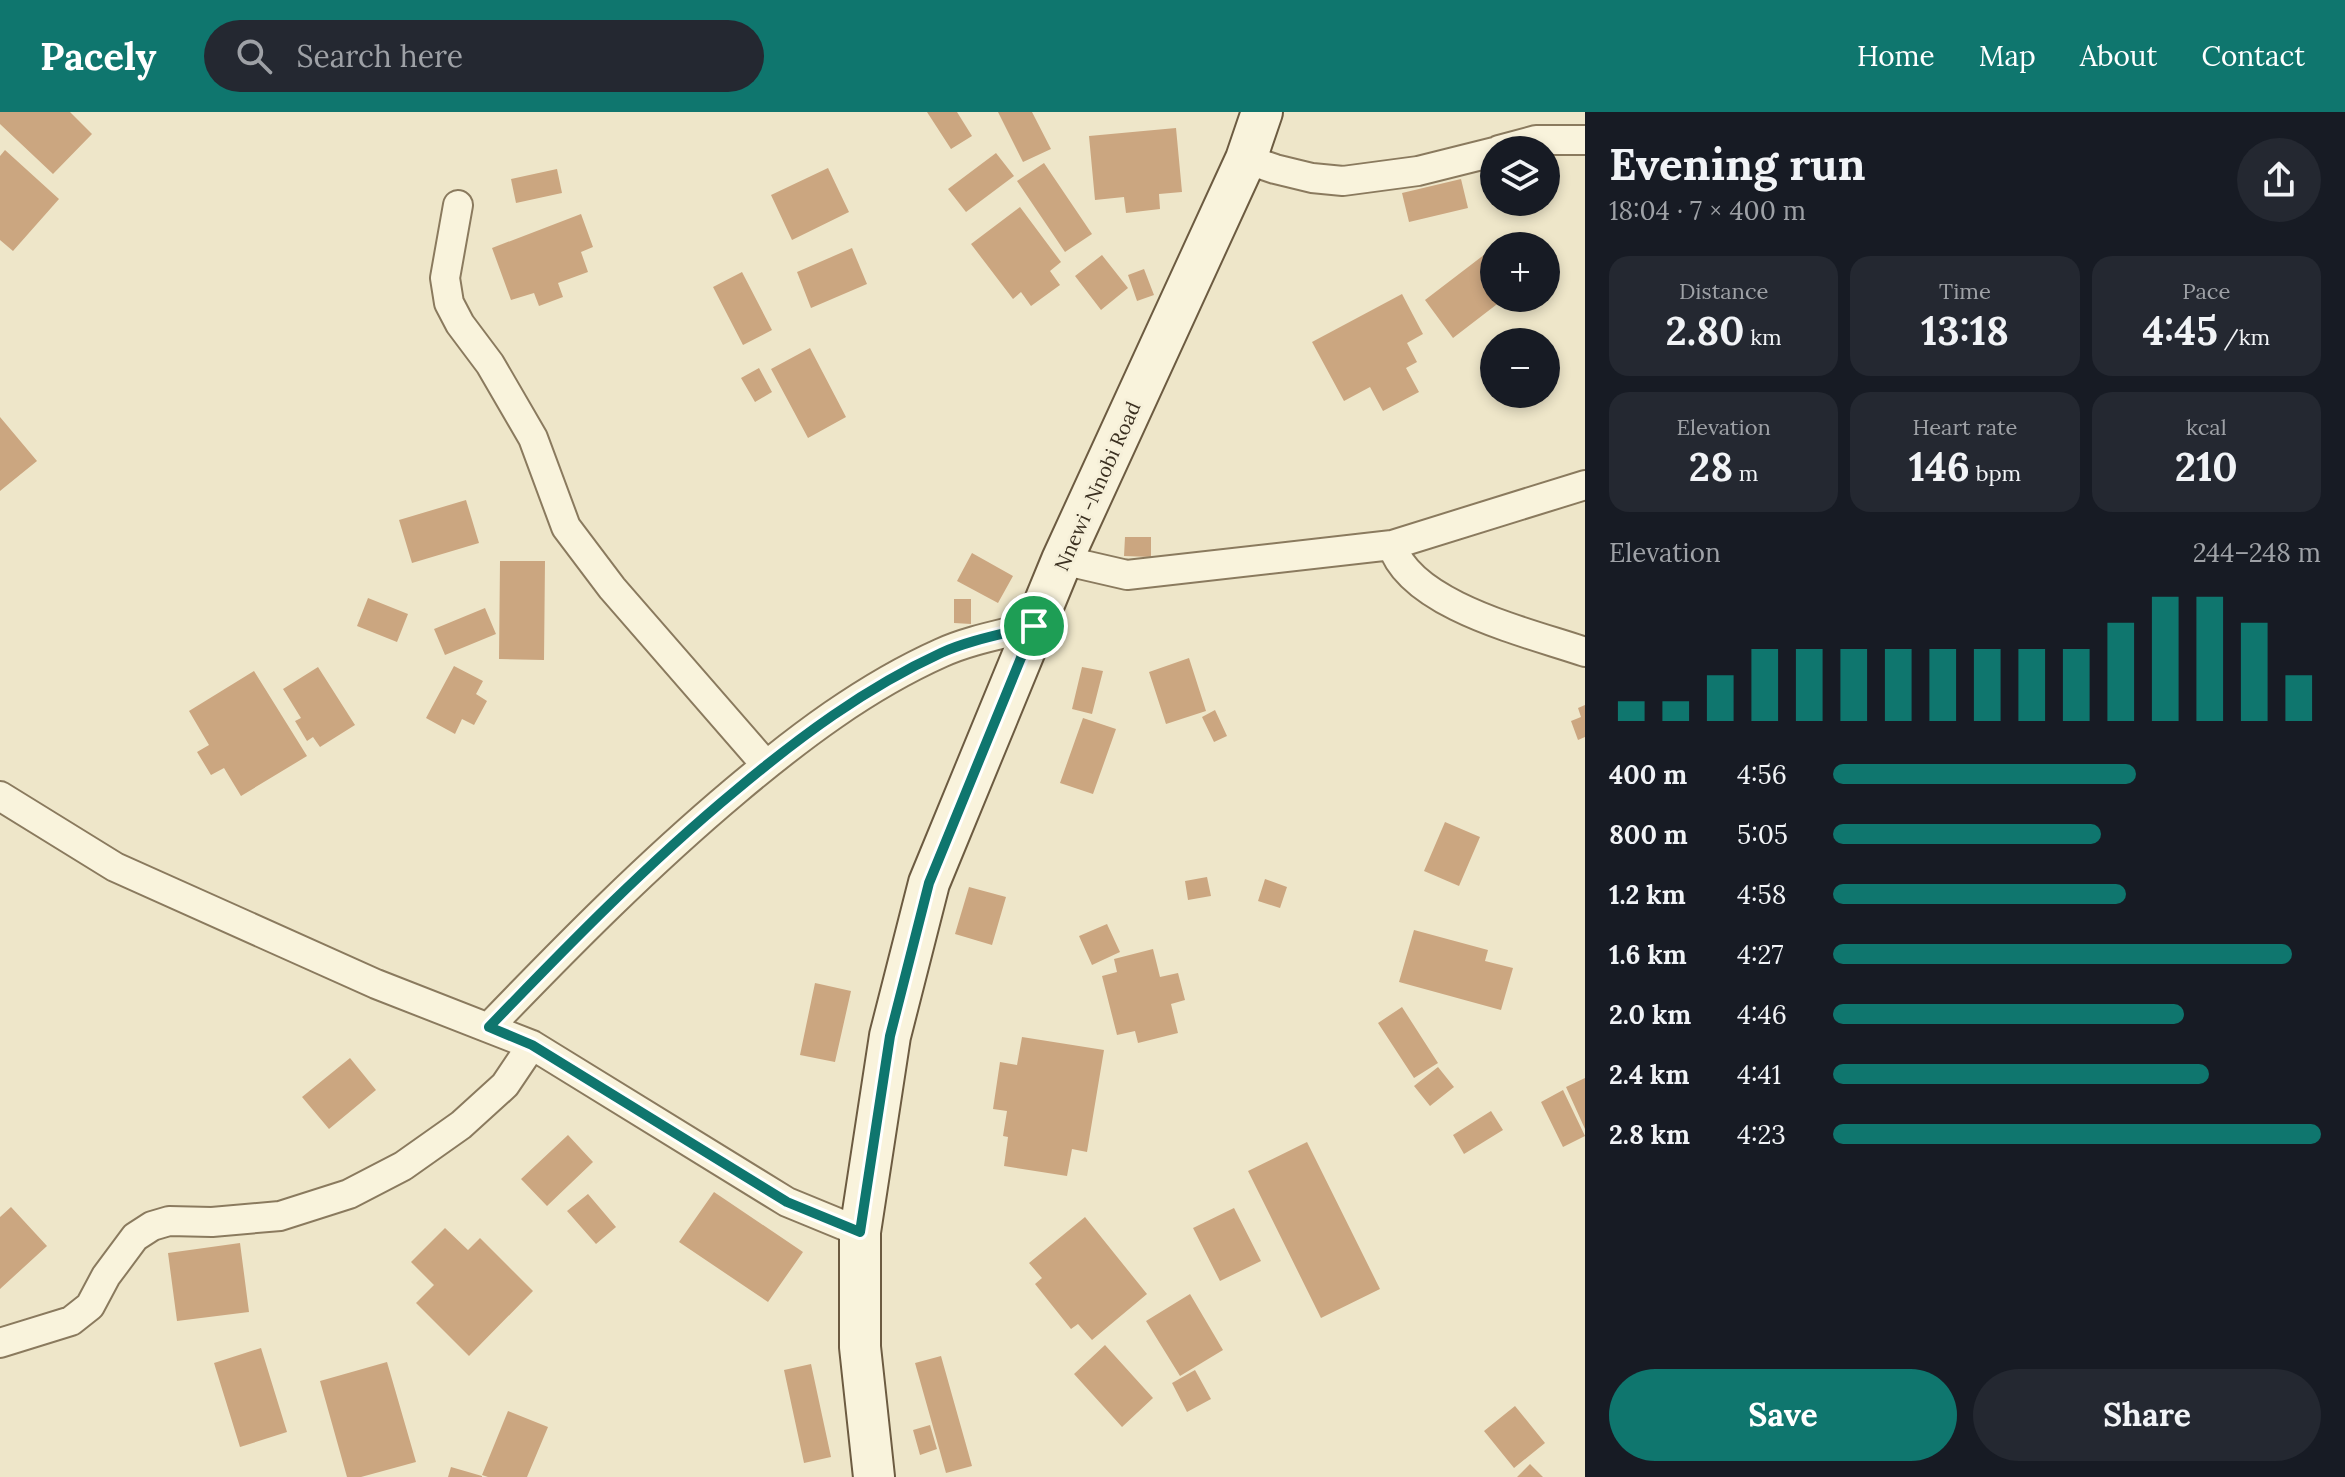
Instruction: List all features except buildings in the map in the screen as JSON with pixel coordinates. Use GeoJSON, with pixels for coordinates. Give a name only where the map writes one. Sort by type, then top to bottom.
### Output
{"type":"FeatureCollection","features":[{"type":"Feature","properties":{"kind":"main road","name":"Nnewi -Nnobi Road"},"geometry":{"type":"LineString","coordinates":[[874,1477],[860,1347],[860,1232],[890,1036],[929,883],[1062,560],[1246,159],[1262,112]]}},
{"type":"Feature","properties":{"kind":"street"},"geometry":{"type":"LineString","coordinates":[[1560,140],[1585,140]]}},
{"type":"Feature","properties":{"kind":"street"},"geometry":{"type":"LineString","coordinates":[[1246,159],[1287,172],[1343,181],[1418,171],[1480,155]]}},
{"type":"Feature","properties":{"kind":"street"},"geometry":{"type":"LineString","coordinates":[[458,205],[445,278],[449,303],[460,324],[490,364],[533,438],[566,527],[612,588],[766,765]]}},
{"type":"Feature","properties":{"kind":"street"},"geometry":{"type":"LineString","coordinates":[[1062,560],[1127,575],[1392,545],[1585,485]]}},
{"type":"Feature","properties":{"kind":"street"},"geometry":{"type":"LineString","coordinates":[[1392,545],[1396,559],[1412,579],[1430,593],[1480,616],[1585,652]]}},
{"type":"Feature","properties":{"kind":"street"},"geometry":{"type":"LineString","coordinates":[[489,1027],[595,917],[682,835],[766,765],[834,714],[944,651],[1034,626]]}},
{"type":"Feature","properties":{"kind":"street"},"geometry":{"type":"LineString","coordinates":[[0,796],[115,867],[376,984],[532,1045],[787,1202],[860,1232]]}},
{"type":"Feature","properties":{"kind":"street"},"geometry":{"type":"LineString","coordinates":[[0,1343],[71,1321],[90,1306],[106,1276],[135,1237],[152,1226],[169,1221],[212,1222],[280,1216],[349,1194],[403,1166],[461,1125],[505,1085],[532,1045]]}},
{"type":"Feature","properties":{"kind":"route"},"geometry":{"type":"LineString","coordinates":[[1034,626],[929,883],[890,1036],[860,1232],[787,1202],[532,1045],[489,1027],[595,917],[682,835],[766,765],[834,714],[885,682],[944,651],[1034,626]]}}]}
